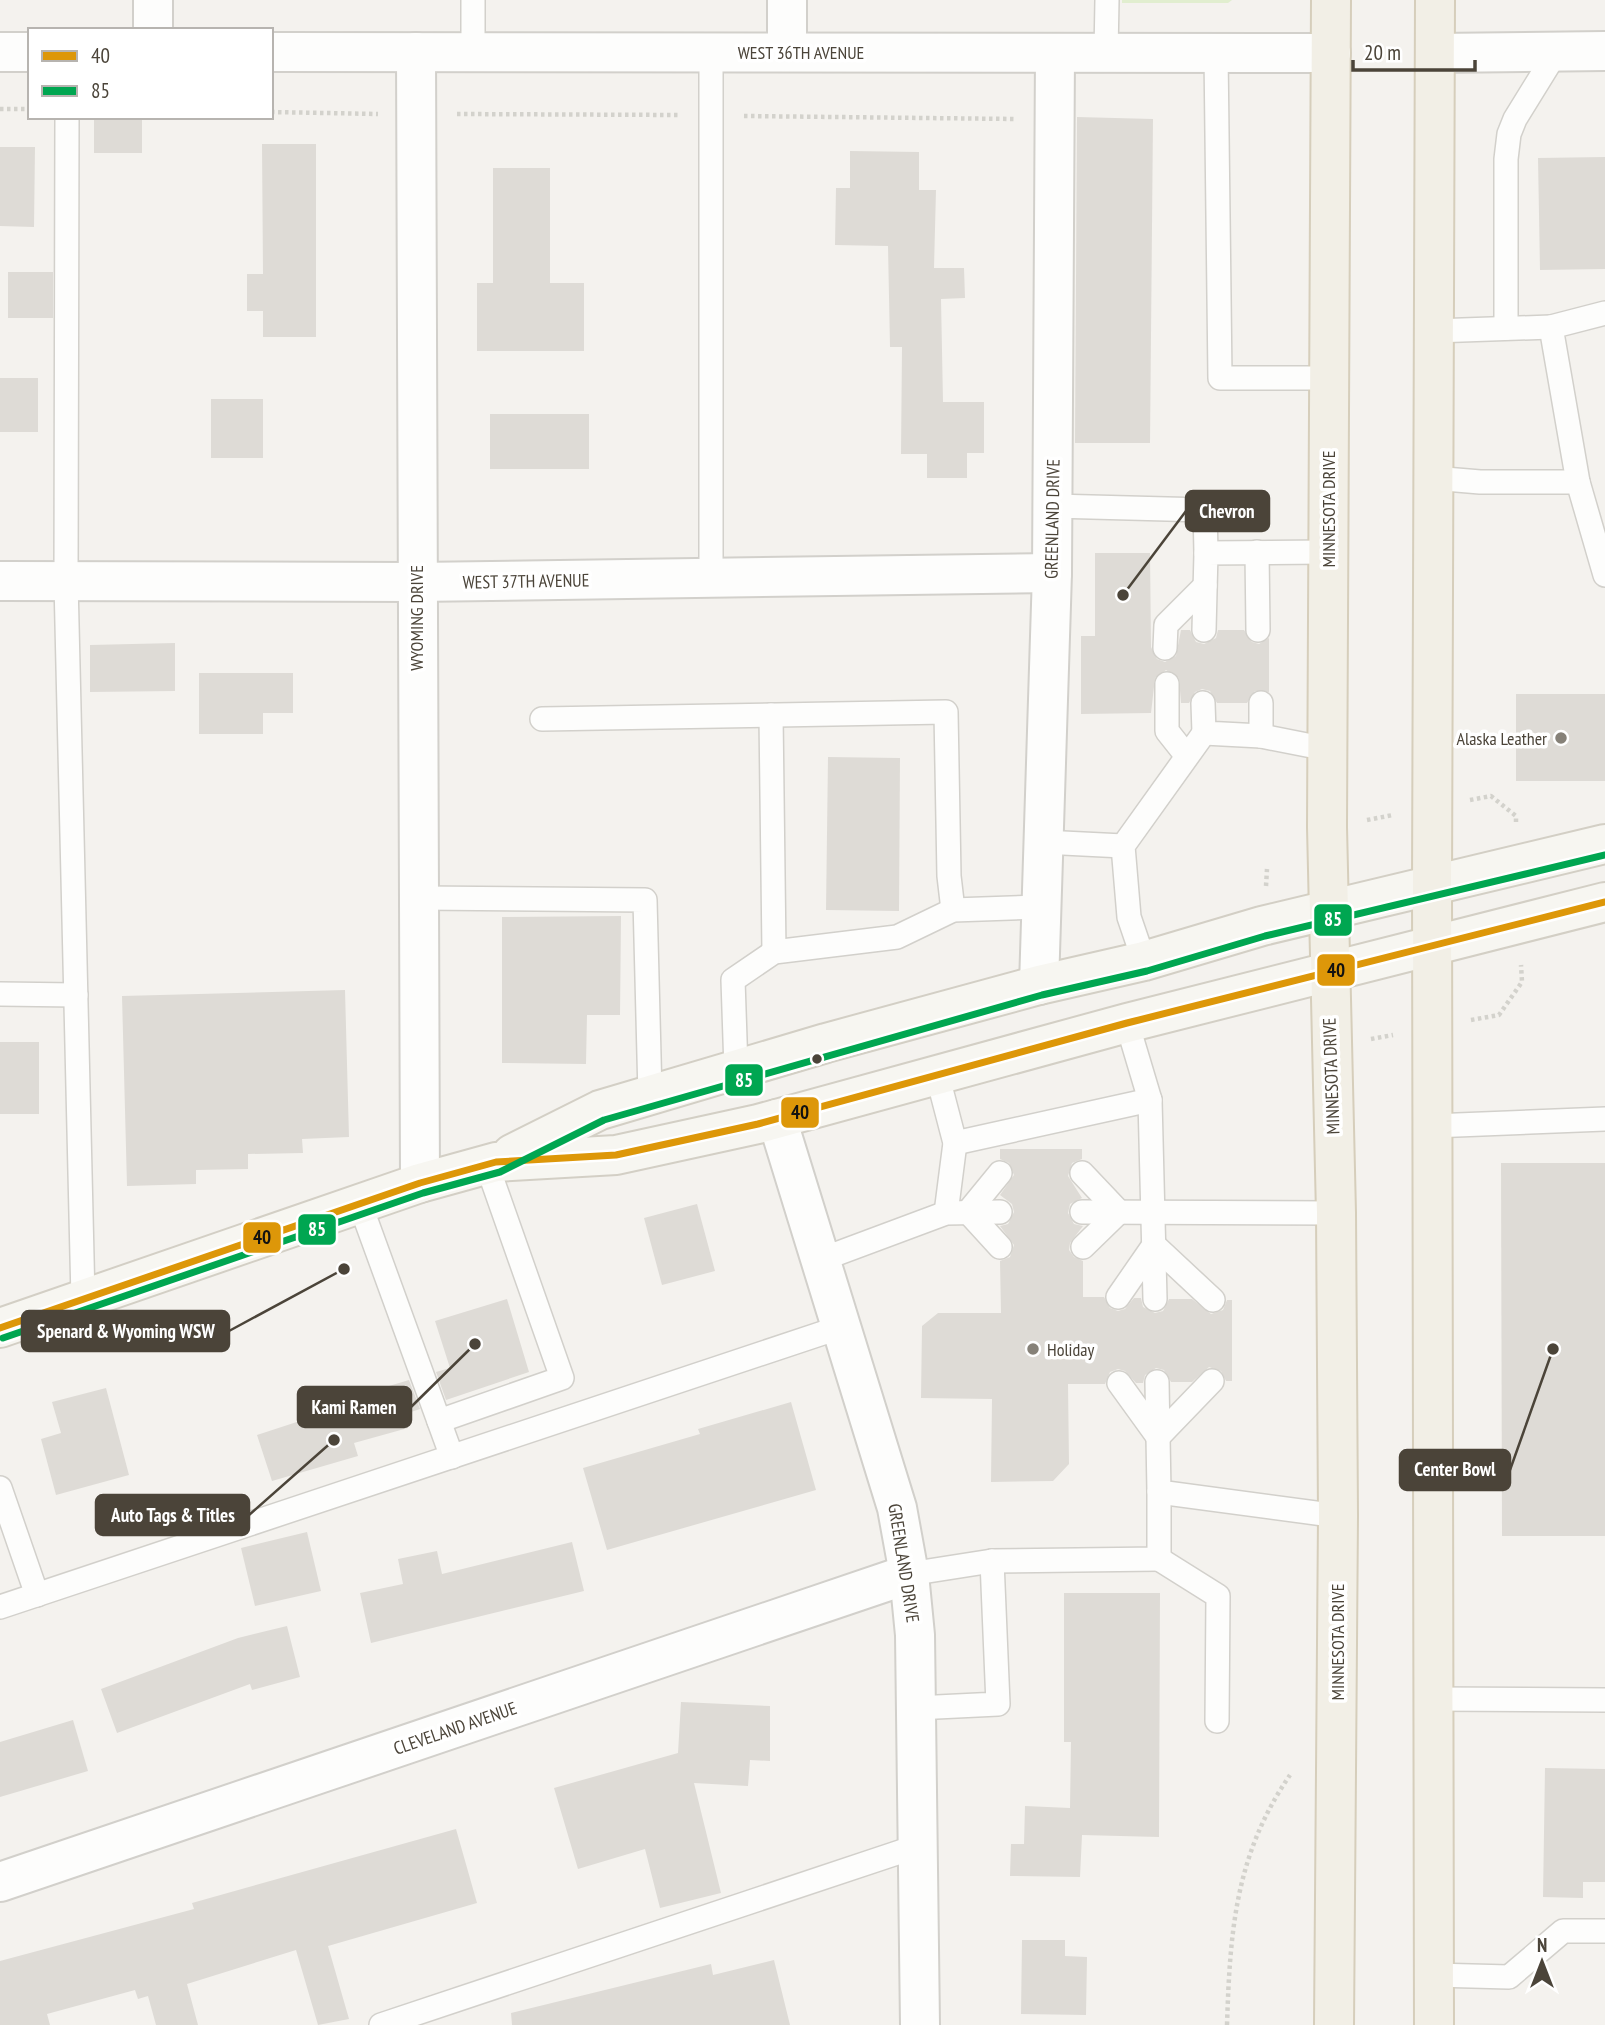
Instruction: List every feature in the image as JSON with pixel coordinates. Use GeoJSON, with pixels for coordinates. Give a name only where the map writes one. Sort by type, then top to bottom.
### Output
{"type":"FeatureCollection","features":[{"type":"Feature","properties":{"kind":"main road","name":"MINNESOTA DRIVE"},"geometry":{"type":"LineString","coordinates":[[1331,0],[1327,748],[1329,972],[1336,1213],[1338,1516],[1334,2025]]}},
{"type":"Feature","properties":{"kind":"main road"},"geometry":{"type":"LineString","coordinates":[[1434,2025],[1432,886],[1435,0]]}},
{"type":"Feature","properties":{"kind":"main road"},"geometry":{"type":"LineString","coordinates":[[2,1321],[83,1299],[420,1183],[491,1163],[600,1110],[736,1069],[1039,985],[1144,961],[1262,926],[1605,844]]}},
{"type":"Feature","properties":{"kind":"main road"},"geometry":{"type":"LineString","coordinates":[[491,1163],[616,1155],[777,1119],[1127,1023],[1605,902]]}},
{"type":"Feature","properties":{"kind":"street"},"geometry":{"type":"LineString","coordinates":[[153,0],[153,28]]}},
{"type":"Feature","properties":{"kind":"street"},"geometry":{"type":"LineString","coordinates":[[787,0],[787,52]]}},
{"type":"Feature","properties":{"kind":"street"},"geometry":{"type":"LineString","coordinates":[[1435,53],[1605,51]]}},
{"type":"Feature","properties":{"kind":"street"},"geometry":{"type":"LineString","coordinates":[[0,52],[28,52]]}},
{"type":"Feature","properties":{"kind":"street","name":"WEST 36TH AVENUE"},"geometry":{"type":"LineString","coordinates":[[273,52],[1331,53]]}},
{"type":"Feature","properties":{"kind":"street","name":"WYOMING DRIVE"},"geometry":{"type":"LineString","coordinates":[[416,52],[420,1183]]}},
{"type":"Feature","properties":{"kind":"street","name":"GREENLAND DRIVE"},"geometry":{"type":"LineString","coordinates":[[1039,985],[1052,573],[1055,53]]}},
{"type":"Feature","properties":{"kind":"street","name":"WEST 37TH AVENUE"},"geometry":{"type":"LineString","coordinates":[[0,581],[416,582],[1052,573]]}},
{"type":"Feature","properties":{"kind":"street","name":"GREENLAND DRIVE"},"geometry":{"type":"LineString","coordinates":[[777,1119],[897,1508],[909,1574],[915,1635],[920,2025]]}},
{"type":"Feature","properties":{"kind":"street","name":"CLEVELAND AVENUE"},"geometry":{"type":"LineString","coordinates":[[0,1882],[909,1574]]}},
{"type":"Feature","properties":{"kind":"lane"},"geometry":{"type":"LineString","coordinates":[[473,0],[473,52]]}},
{"type":"Feature","properties":{"kind":"lane"},"geometry":{"type":"LineString","coordinates":[[1106,53],[1107,0]]}},
{"type":"Feature","properties":{"kind":"lane"},"geometry":{"type":"LineString","coordinates":[[1506,328],[1506,159],[1509,134],[1557,51]]}},
{"type":"Feature","properties":{"kind":"lane"},"geometry":{"type":"LineString","coordinates":[[711,52],[711,578]]}},
{"type":"Feature","properties":{"kind":"lane"},"geometry":{"type":"LineString","coordinates":[[1216,53],[1220,378],[1329,378]]}},
{"type":"Feature","properties":{"kind":"lane"},"geometry":{"type":"LineString","coordinates":[[67,119],[66,582],[83,1299]]}},
{"type":"Feature","properties":{"kind":"lane"},"geometry":{"type":"LineString","coordinates":[[1434,331],[1551,327],[1605,313]]}},
{"type":"Feature","properties":{"kind":"lane"},"geometry":{"type":"LineString","coordinates":[[1551,327],[1578,482],[1605,575]]}},
{"type":"Feature","properties":{"kind":"lane"},"geometry":{"type":"LineString","coordinates":[[1433,478],[1480,482],[1578,482]]}},
{"type":"Feature","properties":{"kind":"lane"},"geometry":{"type":"LineString","coordinates":[[1053,506],[1205,510],[1204,630]]}},
{"type":"Feature","properties":{"kind":"lane"},"geometry":{"type":"LineString","coordinates":[[1257,552],[1258,630]]}},
{"type":"Feature","properties":{"kind":"lane"},"geometry":{"type":"LineString","coordinates":[[1206,553],[1328,552]]}},
{"type":"Feature","properties":{"kind":"lane"},"geometry":{"type":"LineString","coordinates":[[1165,648],[1166,625],[1205,586]]}},
{"type":"Feature","properties":{"kind":"lane"},"geometry":{"type":"LineString","coordinates":[[1167,684],[1167,731],[1185,755]]}},
{"type":"Feature","properties":{"kind":"lane"},"geometry":{"type":"LineString","coordinates":[[1144,961],[1129,917],[1123,846],[1185,755],[1204,733],[1203,703]]}},
{"type":"Feature","properties":{"kind":"lane"},"geometry":{"type":"LineString","coordinates":[[1261,703],[1261,736]]}},
{"type":"Feature","properties":{"kind":"lane"},"geometry":{"type":"LineString","coordinates":[[542,719],[946,712],[949,876],[953,910]]}},
{"type":"Feature","properties":{"kind":"lane"},"geometry":{"type":"LineString","coordinates":[[771,715],[774,952]]}},
{"type":"Feature","properties":{"kind":"lane"},"geometry":{"type":"LineString","coordinates":[[1204,733],[1261,736],[1327,748]]}},
{"type":"Feature","properties":{"kind":"lane"},"geometry":{"type":"LineString","coordinates":[[1043,842],[1123,846]]}},
{"type":"Feature","properties":{"kind":"lane"},"geometry":{"type":"LineString","coordinates":[[418,898],[645,900],[649,1095]]}},
{"type":"Feature","properties":{"kind":"lane"},"geometry":{"type":"LineString","coordinates":[[736,1069],[733,980],[774,952],[897,937],[953,910],[1041,906]]}},
{"type":"Feature","properties":{"kind":"lane"},"geometry":{"type":"LineString","coordinates":[[0,994],[75,995]]}},
{"type":"Feature","properties":{"kind":"lane"},"geometry":{"type":"LineString","coordinates":[[1127,1023],[1150,1100],[1156,1299]]}},
{"type":"Feature","properties":{"kind":"lane"},"geometry":{"type":"LineString","coordinates":[[937,1074],[955,1143],[957,1213]]}},
{"type":"Feature","properties":{"kind":"lane"},"geometry":{"type":"LineString","coordinates":[[955,1143],[1150,1100]]}},
{"type":"Feature","properties":{"kind":"lane"},"geometry":{"type":"LineString","coordinates":[[1432,1126],[1605,1119]]}},
{"type":"Feature","properties":{"kind":"lane"},"geometry":{"type":"LineString","coordinates":[[439,1421],[562,1378],[491,1163]]}},
{"type":"Feature","properties":{"kind":"lane"},"geometry":{"type":"LineString","coordinates":[[957,1213],[1000,1173]]}},
{"type":"Feature","properties":{"kind":"lane"},"geometry":{"type":"LineString","coordinates":[[1083,1173],[1119,1212]]}},
{"type":"Feature","properties":{"kind":"lane"},"geometry":{"type":"LineString","coordinates":[[359,1204],[452,1457]]}},
{"type":"Feature","properties":{"kind":"lane"},"geometry":{"type":"LineString","coordinates":[[820,1260],[957,1213],[1000,1212]]}},
{"type":"Feature","properties":{"kind":"lane"},"geometry":{"type":"LineString","coordinates":[[1083,1212],[1336,1213]]}},
{"type":"Feature","properties":{"kind":"lane"},"geometry":{"type":"LineString","coordinates":[[1083,1247],[1119,1212]]}},
{"type":"Feature","properties":{"kind":"lane"},"geometry":{"type":"LineString","coordinates":[[957,1213],[1000,1247]]}},
{"type":"Feature","properties":{"kind":"lane"},"geometry":{"type":"LineString","coordinates":[[1118,1297],[1154,1245]]}},
{"type":"Feature","properties":{"kind":"lane"},"geometry":{"type":"LineString","coordinates":[[1154,1245],[1213,1300]]}},
{"type":"Feature","properties":{"kind":"lane"},"geometry":{"type":"LineString","coordinates":[[0,1607],[841,1327]]}},
{"type":"Feature","properties":{"kind":"lane"},"geometry":{"type":"LineString","coordinates":[[1158,1437],[1212,1381]]}},
{"type":"Feature","properties":{"kind":"lane"},"geometry":{"type":"LineString","coordinates":[[1157,1382],[1159,1559]]}},
{"type":"Feature","properties":{"kind":"lane"},"geometry":{"type":"LineString","coordinates":[[1119,1383],[1158,1437]]}},
{"type":"Feature","properties":{"kind":"lane"},"geometry":{"type":"LineString","coordinates":[[0,1488],[37,1595]]}},
{"type":"Feature","properties":{"kind":"lane"},"geometry":{"type":"LineString","coordinates":[[1159,1492],[1338,1516]]}},
{"type":"Feature","properties":{"kind":"lane"},"geometry":{"type":"LineString","coordinates":[[909,1574],[992,1561],[1159,1559],[1218,1595],[1217,1721]]}},
{"type":"Feature","properties":{"kind":"lane"},"geometry":{"type":"LineString","coordinates":[[916,1708],[998,1704],[992,1561]]}},
{"type":"Feature","properties":{"kind":"lane"},"geometry":{"type":"LineString","coordinates":[[1434,1699],[1605,1700]]}},
{"type":"Feature","properties":{"kind":"lane"},"geometry":{"type":"LineString","coordinates":[[381,2025],[918,1846]]}},
{"type":"Feature","properties":{"kind":"lane"},"geometry":{"type":"LineString","coordinates":[[1434,1975],[1508,1977],[1563,1931],[1605,1931]]}},
{"type":"Feature","properties":{"kind":"path"},"geometry":{"type":"LineString","coordinates":[[0,108],[28,109]]}},
{"type":"Feature","properties":{"kind":"path"},"geometry":{"type":"LineString","coordinates":[[273,112],[1054,119]]}},
{"type":"Feature","properties":{"kind":"path"},"geometry":{"type":"LineString","coordinates":[[1227,2025],[1230,1949],[1252,1842],[1272,1802],[1290,1776]]}},
{"type":"Feature","properties":{"kind":"green space"},"geometry":{"type":"Polygon","coordinates":[[[1122,0],[1232,0],[1228,3],[1122,3],[1122,0]]]}},
{"type":"Feature","properties":{"kind":"building"},"geometry":{"type":"Polygon","coordinates":[[[1077,117],[1153,119],[1150,443],[1075,443],[1077,117]]]}},
{"type":"Feature","properties":{"kind":"building"},"geometry":{"type":"Polygon","coordinates":[[[94,119],[142,119],[142,153],[94,153],[94,119]]]}},
{"type":"Feature","properties":{"kind":"building"},"geometry":{"type":"Polygon","coordinates":[[[262,144],[316,144],[316,337],[263,337],[263,311],[247,311],[247,274],[263,274],[262,144]]]}},
{"type":"Feature","properties":{"kind":"building"},"geometry":{"type":"Polygon","coordinates":[[[0,147],[35,147],[34,227],[0,226],[0,147]]]}},
{"type":"Feature","properties":{"kind":"building"},"geometry":{"type":"Polygon","coordinates":[[[850,151],[919,152],[919,190],[936,190],[934,268],[964,268],[965,298],[941,299],[943,402],[984,402],[984,453],[967,453],[967,478],[927,478],[927,454],[901,454],[902,347],[890,347],[888,246],[835,245],[836,188],[850,188],[850,151]]]}},
{"type":"Feature","properties":{"kind":"building"},"geometry":{"type":"Polygon","coordinates":[[[1605,157],[1605,269],[1540,270],[1538,158],[1605,157]]]}},
{"type":"Feature","properties":{"kind":"building"},"geometry":{"type":"Polygon","coordinates":[[[493,168],[550,168],[550,283],[584,283],[584,351],[477,351],[477,283],[493,283],[493,168]]]}},
{"type":"Feature","properties":{"kind":"building"},"geometry":{"type":"Polygon","coordinates":[[[8,272],[53,272],[53,318],[8,318],[8,272]]]}},
{"type":"Feature","properties":{"kind":"building"},"geometry":{"type":"Polygon","coordinates":[[[0,378],[38,378],[38,432],[0,432],[0,378]]]}},
{"type":"Feature","properties":{"kind":"building"},"geometry":{"type":"Polygon","coordinates":[[[211,399],[263,399],[263,458],[211,458],[211,399]]]}},
{"type":"Feature","properties":{"kind":"building"},"geometry":{"type":"Polygon","coordinates":[[[490,414],[589,414],[589,469],[490,469],[490,414]]]}},
{"type":"Feature","properties":{"kind":"building"},"geometry":{"type":"Polygon","coordinates":[[[1095,553],[1150,553],[1151,647],[1157,659],[1165,662],[1176,656],[1181,630],[1190,630],[1196,642],[1204,644],[1216,638],[1218,630],[1244,630],[1252,642],[1259,644],[1269,638],[1269,692],[1255,691],[1247,703],[1217,703],[1210,691],[1202,689],[1195,692],[1189,703],[1181,703],[1179,678],[1166,670],[1155,678],[1151,713],[1081,714],[1081,636],[1095,636],[1095,553]]]}},
{"type":"Feature","properties":{"kind":"building"},"geometry":{"type":"Polygon","coordinates":[[[175,643],[175,691],[90,692],[90,645],[175,643]]]}},
{"type":"Feature","properties":{"kind":"building"},"geometry":{"type":"Polygon","coordinates":[[[199,673],[293,673],[293,713],[263,713],[263,734],[199,734],[199,673]]]}},
{"type":"Feature","properties":{"kind":"building","name":"Alaska Leather"},"geometry":{"type":"Polygon","coordinates":[[[1516,694],[1605,694],[1605,781],[1516,781],[1516,694]]]}},
{"type":"Feature","properties":{"kind":"building"},"geometry":{"type":"Polygon","coordinates":[[[828,757],[900,758],[899,911],[826,910],[828,757]]]}},
{"type":"Feature","properties":{"kind":"building"},"geometry":{"type":"Polygon","coordinates":[[[621,916],[620,1015],[587,1015],[586,1064],[502,1063],[502,917],[621,916]]]}},
{"type":"Feature","properties":{"kind":"building"},"geometry":{"type":"Polygon","coordinates":[[[345,990],[349,1137],[302,1139],[303,1153],[248,1154],[248,1169],[196,1170],[196,1184],[127,1186],[122,996],[345,990]]]}},
{"type":"Feature","properties":{"kind":"building"},"geometry":{"type":"Polygon","coordinates":[[[0,1042],[39,1042],[39,1114],[0,1114],[0,1042]]]}},
{"type":"Feature","properties":{"kind":"building"},"geometry":{"type":"Polygon","coordinates":[[[1000,1149],[1082,1149],[1082,1159],[1072,1163],[1068,1176],[1082,1198],[1070,1204],[1068,1213],[1074,1224],[1083,1226],[1070,1243],[1069,1250],[1074,1257],[1083,1261],[1083,1297],[1104,1297],[1110,1308],[1118,1311],[1125,1309],[1134,1298],[1141,1298],[1143,1307],[1155,1313],[1163,1311],[1169,1299],[1192,1299],[1211,1314],[1223,1310],[1227,1300],[1232,1300],[1232,1381],[1226,1381],[1221,1371],[1209,1367],[1192,1382],[1171,1382],[1164,1370],[1156,1368],[1145,1375],[1143,1383],[1136,1383],[1125,1371],[1118,1369],[1110,1372],[1105,1384],[1068,1384],[1069,1464],[1053,1481],[991,1482],[992,1399],[921,1398],[922,1326],[938,1313],[1001,1313],[1000,1261],[1010,1257],[1014,1245],[1000,1226],[1008,1224],[1014,1212],[1012,1204],[1000,1195],[1014,1175],[1009,1163],[1000,1159],[1000,1149]]]}},
{"type":"Feature","properties":{"kind":"building"},"geometry":{"type":"Polygon","coordinates":[[[1501,1163],[1605,1163],[1605,1536],[1502,1536],[1501,1163]]]}},
{"type":"Feature","properties":{"kind":"building"},"geometry":{"type":"Polygon","coordinates":[[[697,1204],[715,1271],[662,1285],[644,1218],[697,1204]]]}},
{"type":"Feature","properties":{"kind":"building"},"geometry":{"type":"Polygon","coordinates":[[[507,1299],[529,1372],[446,1400],[436,1372],[450,1368],[435,1321],[507,1299]]]}},
{"type":"Feature","properties":{"kind":"building"},"geometry":{"type":"Polygon","coordinates":[[[409,1380],[420,1409],[405,1414],[408,1428],[354,1443],[358,1456],[272,1481],[257,1435],[361,1401],[359,1395],[409,1380]]]}},
{"type":"Feature","properties":{"kind":"building"},"geometry":{"type":"Polygon","coordinates":[[[106,1388],[129,1475],[56,1495],[41,1439],[61,1433],[52,1402],[106,1388]]]}},
{"type":"Feature","properties":{"kind":"building"},"geometry":{"type":"Polygon","coordinates":[[[791,1402],[816,1490],[607,1550],[583,1468],[700,1434],[698,1429],[791,1402]]]}},
{"type":"Feature","properties":{"kind":"building"},"geometry":{"type":"Polygon","coordinates":[[[307,1532],[321,1591],[255,1606],[241,1548],[307,1532]]]}},
{"type":"Feature","properties":{"kind":"building"},"geometry":{"type":"Polygon","coordinates":[[[572,1542],[584,1591],[371,1643],[360,1593],[403,1584],[398,1559],[437,1551],[442,1574],[572,1542]]]}},
{"type":"Feature","properties":{"kind":"building"},"geometry":{"type":"Polygon","coordinates":[[[1064,1593],[1160,1593],[1159,1837],[1082,1835],[1080,1877],[1010,1876],[1011,1844],[1024,1844],[1025,1806],[1070,1808],[1071,1742],[1064,1742],[1064,1593]]]}},
{"type":"Feature","properties":{"kind":"building"},"geometry":{"type":"Polygon","coordinates":[[[287,1626],[300,1677],[252,1690],[250,1684],[117,1733],[101,1689],[238,1638],[287,1626]]]}},
{"type":"Feature","properties":{"kind":"building"},"geometry":{"type":"Polygon","coordinates":[[[681,1702],[770,1706],[770,1761],[750,1760],[748,1786],[694,1783],[721,1893],[660,1908],[645,1849],[578,1869],[554,1788],[678,1753],[681,1702]]]}},
{"type":"Feature","properties":{"kind":"building"},"geometry":{"type":"Polygon","coordinates":[[[73,1720],[88,1771],[0,1797],[0,1742],[73,1720]]]}},
{"type":"Feature","properties":{"kind":"building"},"geometry":{"type":"Polygon","coordinates":[[[1545,1768],[1605,1769],[1605,1882],[1583,1882],[1583,1898],[1543,1897],[1545,1768]]]}},
{"type":"Feature","properties":{"kind":"building"},"geometry":{"type":"Polygon","coordinates":[[[456,1829],[477,1903],[328,1946],[349,2019],[318,2025],[296,1950],[187,1984],[198,2025],[156,2025],[148,1996],[138,1999],[135,1990],[47,2014],[50,2025],[0,2025],[0,1961],[194,1909],[192,1903],[456,1829]]]}},
{"type":"Feature","properties":{"kind":"building"},"geometry":{"type":"Polygon","coordinates":[[[1022,1940],[1065,1940],[1065,1956],[1087,1957],[1086,2015],[1021,2014],[1022,1940]]]}},
{"type":"Feature","properties":{"kind":"building"},"geometry":{"type":"Polygon","coordinates":[[[774,1960],[790,2025],[512,2025],[511,2013],[711,1964],[713,1975],[774,1960]]]}},
{"type":"Feature","properties":{"kind":"transit line","name":"85"},"geometry":{"type":"LineString","coordinates":[[3,1338],[423,1193],[500,1172],[604,1120],[1042,995],[1147,971],[1265,936],[1605,855]]}},
{"type":"Feature","properties":{"kind":"transit line","name":"40"},"geometry":{"type":"LineString","coordinates":[[0,1328],[420,1183],[496,1162],[616,1155],[758,1124],[1127,1023],[1605,902]]}},
{"type":"Feature","properties":{"kind":"place","name":"Chevron"},"geometry":{"type":"Point","coordinates":[1123,595]}},
{"type":"Feature","properties":{"kind":"place","name":"Alaska Leather"},"geometry":{"type":"Point","coordinates":[1561,738]}},
{"type":"Feature","properties":{"kind":"place","name":"Spenard & Wyoming WSW"},"geometry":{"type":"Point","coordinates":[344,1269]}},
{"type":"Feature","properties":{"kind":"place","name":"Kami Ramen"},"geometry":{"type":"Point","coordinates":[475,1344]}},
{"type":"Feature","properties":{"kind":"place","name":"Holiday"},"geometry":{"type":"Point","coordinates":[1033,1349]}},
{"type":"Feature","properties":{"kind":"place","name":"Center Bowl"},"geometry":{"type":"Point","coordinates":[1553,1349]}},
{"type":"Feature","properties":{"kind":"place","name":"Auto Tags & Titles"},"geometry":{"type":"Point","coordinates":[334,1440]}}]}
